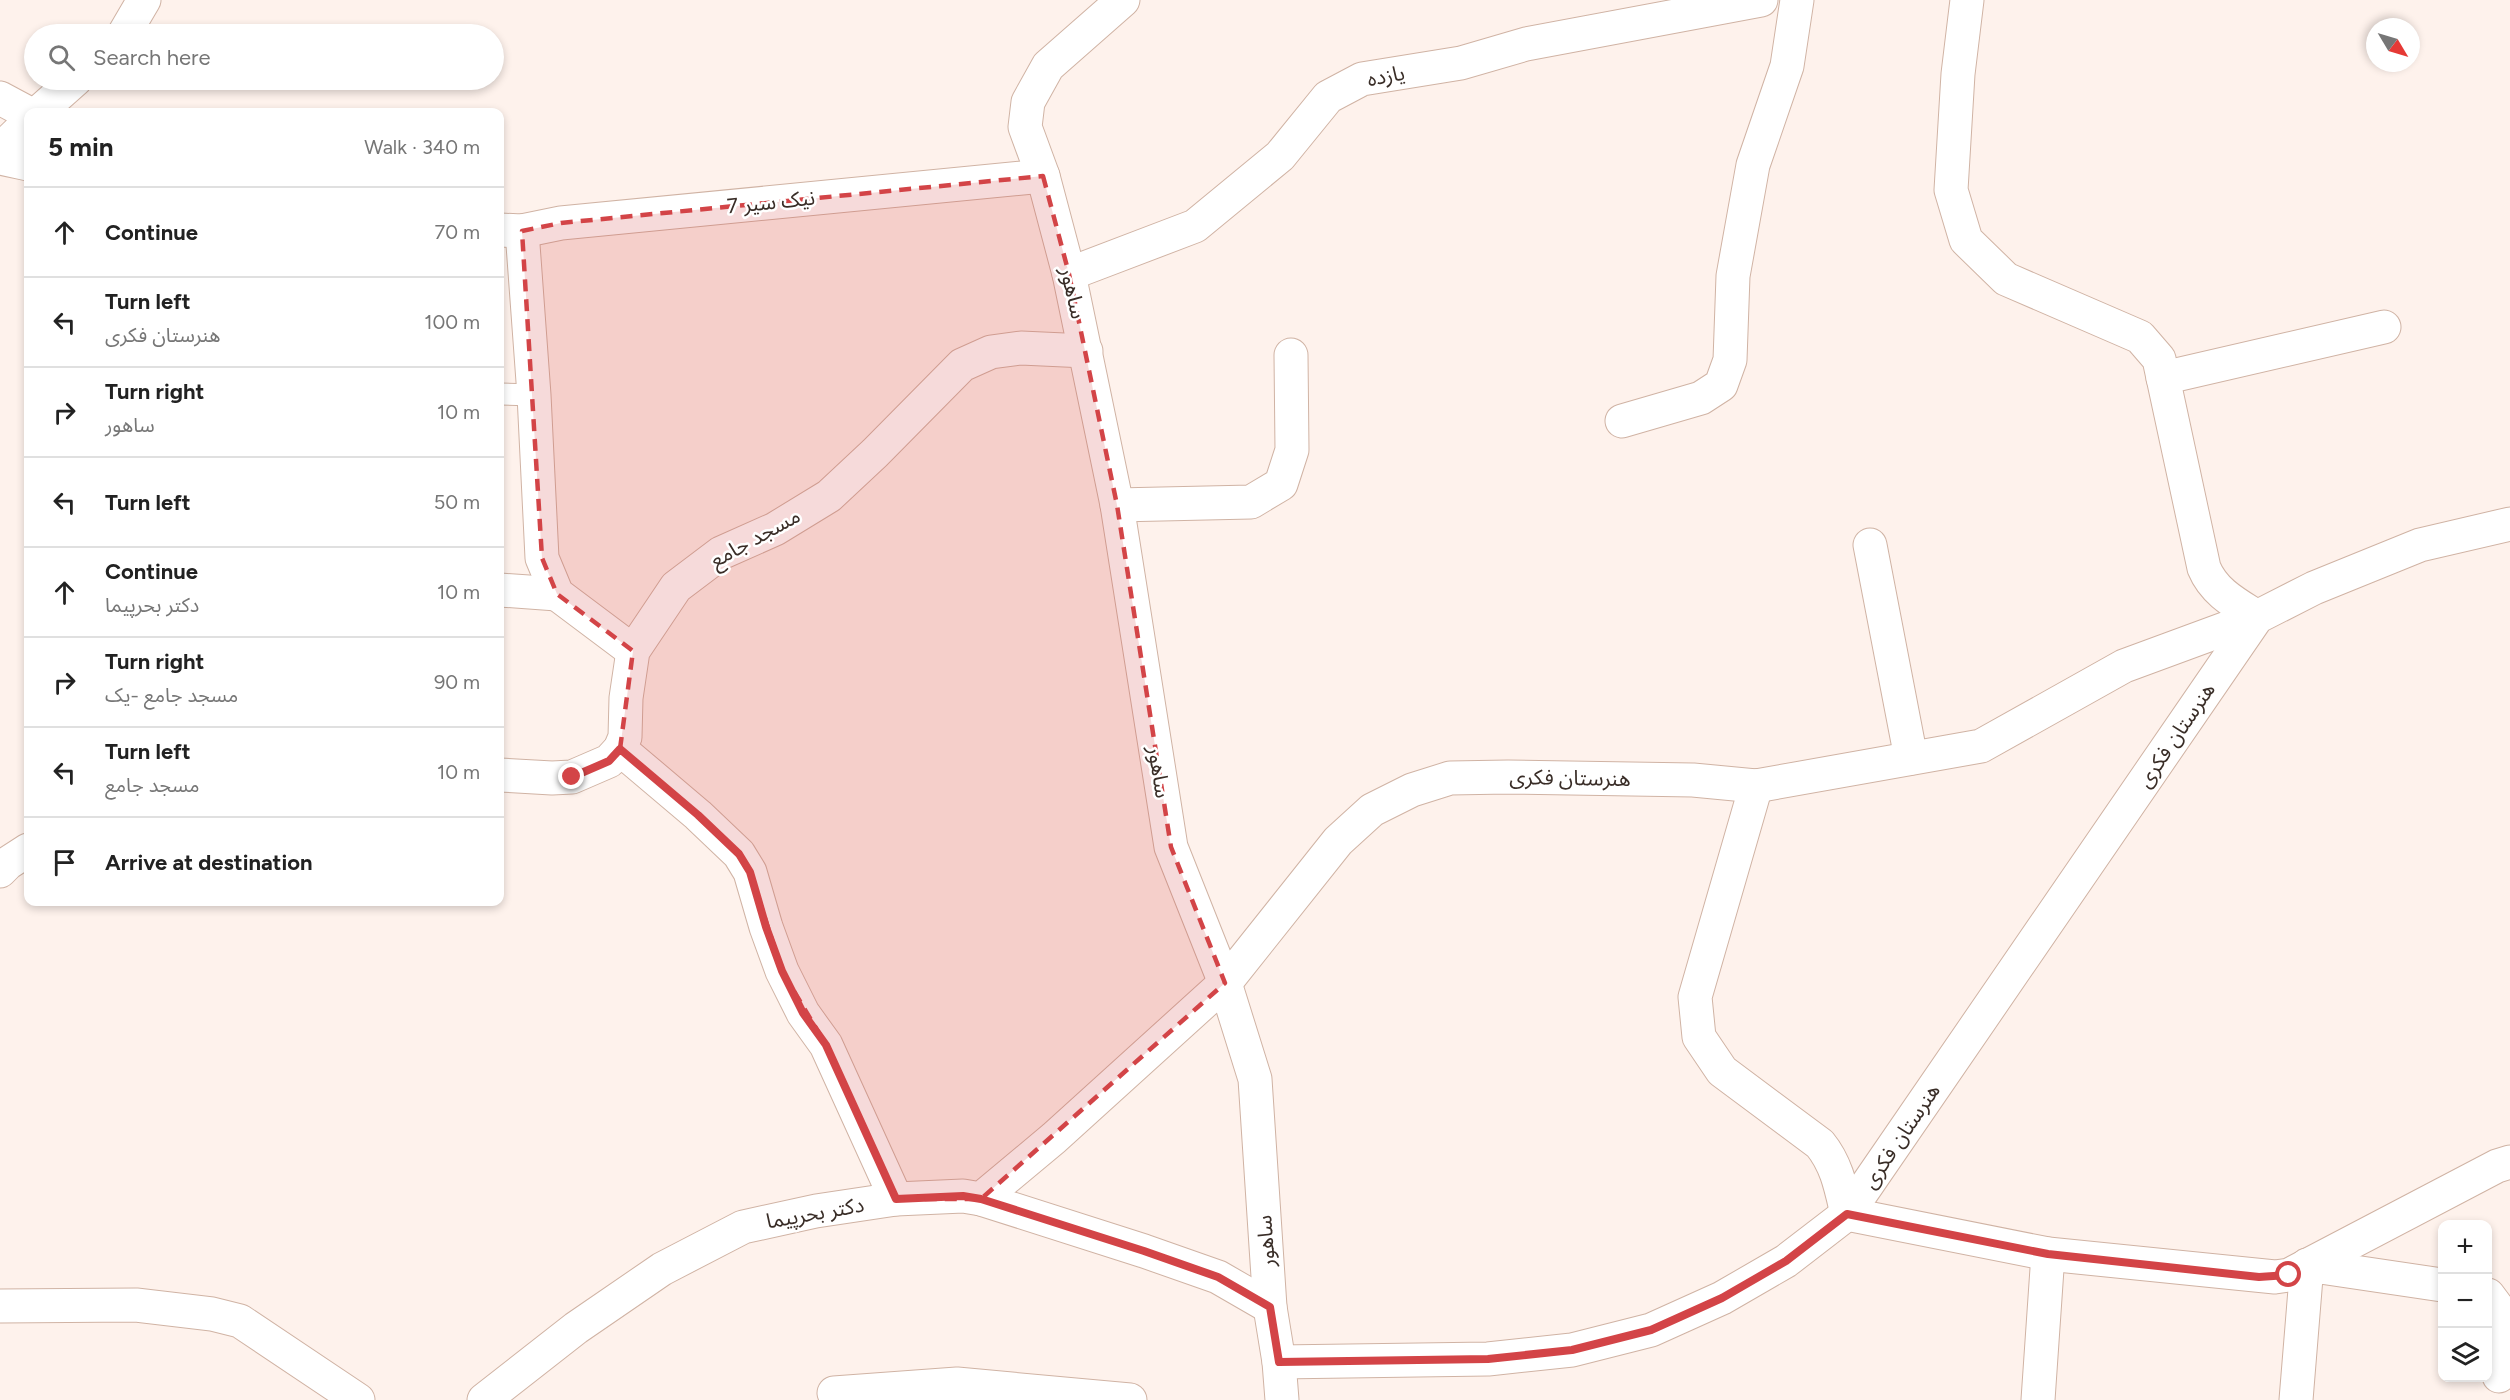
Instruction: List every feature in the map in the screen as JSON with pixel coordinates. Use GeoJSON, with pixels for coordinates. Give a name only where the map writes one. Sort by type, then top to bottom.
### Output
{"type":"FeatureCollection","features":[{"type":"Feature","properties":{"kind":"street"},"geometry":{"type":"LineString","coordinates":[[130,24],[144,0]]}},
{"type":"Feature","properties":{"kind":"street"},"geometry":{"type":"LineString","coordinates":[[1043,176],[1025,127],[1028,102],[1048,66],[1123,0]]}},
{"type":"Feature","properties":{"kind":"street","name":"یازده"},"geometry":{"type":"LineString","coordinates":[[1069,274],[1195,226],[1280,156],[1328,97],[1362,79],[1461,63],[1526,44],[1761,0]]}},
{"type":"Feature","properties":{"kind":"street"},"geometry":{"type":"LineString","coordinates":[[1622,421],[1701,398],[1721,385],[1730,360],[1733,276],[1754,165],[1787,66],[1797,0]]}},
{"type":"Feature","properties":{"kind":"street"},"geometry":{"type":"LineString","coordinates":[[1966,0],[1958,74],[1952,189],[1966,240],[2007,279],[2140,337],[2159,360],[2204,568],[2211,583],[2228,598],[2257,617]]}},
{"type":"Feature","properties":{"kind":"street"},"geometry":{"type":"LineString","coordinates":[[44,108],[64,90]]}},
{"type":"Feature","properties":{"kind":"street"},"geometry":{"type":"LineString","coordinates":[[0,98],[24,111]]}},
{"type":"Feature","properties":{"kind":"street"},"geometry":{"type":"LineString","coordinates":[[0,150],[24,127]]}},
{"type":"Feature","properties":{"kind":"street"},"geometry":{"type":"LineString","coordinates":[[0,158],[24,163]]}},
{"type":"Feature","properties":{"kind":"street","name":"ساهور"},"geometry":{"type":"LineString","coordinates":[[1043,176],[1069,274],[1118,505],[1171,847],[1225,983],[1255,1079],[1270,1307],[1279,1362]]}},
{"type":"Feature","properties":{"kind":"street","name":"نیک سیر 7"},"geometry":{"type":"LineString","coordinates":[[511,231],[561,222],[1043,176]]}},
{"type":"Feature","properties":{"kind":"street"},"geometry":{"type":"LineString","coordinates":[[511,231],[534,395],[542,558],[557,594],[633,651]]}},
{"type":"Feature","properties":{"kind":"street"},"geometry":{"type":"LineString","coordinates":[[2163,378],[2384,327]]}},
{"type":"Feature","properties":{"kind":"street","name":"مسجد جامع"},"geometry":{"type":"LineString","coordinates":[[620,749],[625,737],[626,698],[633,651],[676,587],[721,553],[775,529],[829,496],[962,365],[991,352],[1021,348],[1086,351]]}},
{"type":"Feature","properties":{"kind":"street"},"geometry":{"type":"LineString","coordinates":[[1118,505],[1251,502],[1281,484],[1292,450],[1292,355]]}},
{"type":"Feature","properties":{"kind":"street","name":"هنرستان فکری"},"geometry":{"type":"LineString","coordinates":[[1225,983],[1338,841],[1372,810],[1412,790],[1450,778],[1508,777],[1693,780],[1756,786],[1981,746],[2124,666],[2257,617],[2314,588],[2420,545],[2510,524]]}},
{"type":"Feature","properties":{"kind":"street"},"geometry":{"type":"LineString","coordinates":[[1870,545],[1911,758]]}},
{"type":"Feature","properties":{"kind":"street"},"geometry":{"type":"LineString","coordinates":[[504,590],[557,594]]}},
{"type":"Feature","properties":{"kind":"street","name":"هنرستان فکری"},"geometry":{"type":"LineString","coordinates":[[1279,1362],[1488,1359],[1572,1350],[1651,1330],[1731,1293],[1786,1261],[1847,1214],[2257,617]]}},
{"type":"Feature","properties":{"kind":"street"},"geometry":{"type":"LineString","coordinates":[[504,775],[572,777],[609,761],[620,749],[698,815],[739,854],[750,872],[782,971],[803,1013],[826,1045],[896,1199]]}},
{"type":"Feature","properties":{"kind":"street"},"geometry":{"type":"LineString","coordinates":[[1756,786],[1695,997],[1699,1037],[1722,1071],[1820,1144],[1831,1158],[1838,1175],[1847,1214],[2048,1254],[2259,1277],[2289,1275],[2497,1166],[2510,1162]]}},
{"type":"Feature","properties":{"kind":"street"},"geometry":{"type":"LineString","coordinates":[[0,871],[24,853]]}},
{"type":"Feature","properties":{"kind":"street"},"geometry":{"type":"LineString","coordinates":[[981,1199],[1078,1117],[1225,983]]}},
{"type":"Feature","properties":{"kind":"street","name":"دکتر بحرپیما"},"geometry":{"type":"LineString","coordinates":[[484,1400],[576,1328],[662,1269],[743,1227],[816,1211],[896,1199],[963,1196],[981,1199],[1218,1277],[1270,1307]]}},
{"type":"Feature","properties":{"kind":"street"},"geometry":{"type":"LineString","coordinates":[[2038,1400],[2048,1254]]}},
{"type":"Feature","properties":{"kind":"street"},"geometry":{"type":"LineString","coordinates":[[2307,1265],[2438,1284]]}},
{"type":"Feature","properties":{"kind":"street"},"geometry":{"type":"LineString","coordinates":[[2296,1400],[2307,1265]]}},
{"type":"Feature","properties":{"kind":"street"},"geometry":{"type":"LineString","coordinates":[[2492,1301],[2500,1311],[2501,1384]]}},
{"type":"Feature","properties":{"kind":"street"},"geometry":{"type":"LineString","coordinates":[[0,1306],[136,1305],[221,1316],[240,1321],[358,1400]]}},
{"type":"Feature","properties":{"kind":"street"},"geometry":{"type":"LineString","coordinates":[[1279,1362],[1282,1400]]}},
{"type":"Feature","properties":{"kind":"street"},"geometry":{"type":"LineString","coordinates":[[834,1394],[957,1392],[1130,1400]]}},
{"type":"Feature","properties":{"kind":"lane"},"geometry":{"type":"LineString","coordinates":[[504,394],[534,395]]}},
{"type":"Feature","properties":{"kind":"highlighted area"},"geometry":{"type":"Polygon","coordinates":[[[1043,176],[1069,274],[1117,505],[1171,847],[1225,983],[981,1199],[896,1199],[826,1045],[782,971],[750,872],[739,854],[698,815],[620,749],[633,651],[557,594],[542,558],[522,231],[561,223],[1043,176]]]}},
{"type":"Feature","properties":{"kind":"route"},"geometry":{"type":"LineString","coordinates":[[572,777],[609,761],[620,749],[698,815],[739,854],[750,872],[782,971],[803,1013],[826,1045],[896,1199],[963,1196],[981,1199],[1218,1277],[1270,1307],[1279,1362],[1488,1359],[1572,1350],[1651,1330],[1722,1298],[1786,1261],[1847,1214],[2048,1254],[2259,1277],[2289,1275]]}}]}
